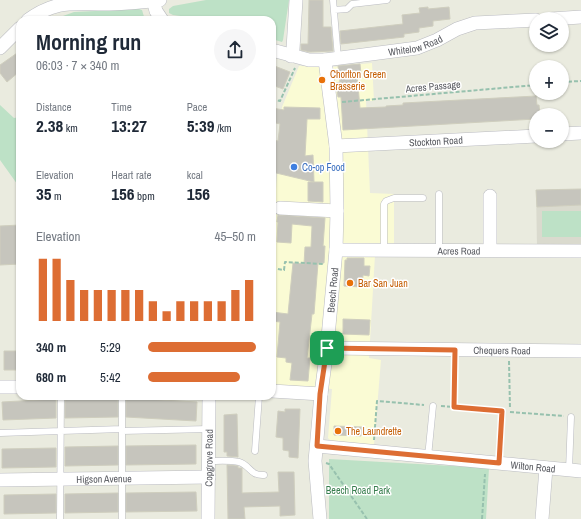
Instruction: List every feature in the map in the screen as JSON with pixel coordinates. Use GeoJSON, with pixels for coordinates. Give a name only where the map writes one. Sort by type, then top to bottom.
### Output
{"type":"FeatureCollection","features":[{"type":"Feature","properties":{"kind":"street"},"geometry":{"type":"LineString","coordinates":[[32,16],[42,4],[70,2],[104,4],[155,0],[156,11],[159,16]]}},
{"type":"Feature","properties":{"kind":"street"},"geometry":{"type":"LineString","coordinates":[[295,57],[293,49],[296,0]]}},
{"type":"Feature","properties":{"kind":"street"},"geometry":{"type":"LineString","coordinates":[[569,18],[581,17]]}},
{"type":"Feature","properties":{"kind":"street","name":"Whitelow Road"},"geometry":{"type":"LineString","coordinates":[[276,51],[309,60],[331,60],[417,48],[427,45],[457,29],[471,24],[529,20]]}},
{"type":"Feature","properties":{"kind":"street"},"geometry":{"type":"LineString","coordinates":[[0,48],[16,32]]}},
{"type":"Feature","properties":{"kind":"street","name":"Beech Road"},"geometry":{"type":"LineString","coordinates":[[320,519],[315,461],[320,394],[327,348],[335,265],[337,211],[336,146],[330,103],[331,60]]}},
{"type":"Feature","properties":{"kind":"street"},"geometry":{"type":"LineString","coordinates":[[569,134],[581,133]]}},
{"type":"Feature","properties":{"kind":"street","name":"Stockton Road"},"geometry":{"type":"LineString","coordinates":[[336,146],[529,136]]}},
{"type":"Feature","properties":{"kind":"street"},"geometry":{"type":"LineString","coordinates":[[490,196],[490,250]]}},
{"type":"Feature","properties":{"kind":"street"},"geometry":{"type":"LineString","coordinates":[[280,208],[337,211]]}},
{"type":"Feature","properties":{"kind":"street","name":"Acres Road"},"geometry":{"type":"LineString","coordinates":[[336,250],[581,251]]}},
{"type":"Feature","properties":{"kind":"street","name":"Chequers Road"},"geometry":{"type":"LineString","coordinates":[[327,348],[581,351]]}},
{"type":"Feature","properties":{"kind":"street"},"geometry":{"type":"LineString","coordinates":[[0,387],[16,387]]}},
{"type":"Feature","properties":{"kind":"street"},"geometry":{"type":"LineString","coordinates":[[276,391],[320,394]]}},
{"type":"Feature","properties":{"kind":"street","name":"Copgrove Road"},"geometry":{"type":"LineString","coordinates":[[208,519],[209,400]]}},
{"type":"Feature","properties":{"kind":"street","name":"Wilton Road"},"geometry":{"type":"LineString","coordinates":[[317,446],[575,471]]}},
{"type":"Feature","properties":{"kind":"street"},"geometry":{"type":"LineString","coordinates":[[542,519],[546,468]]}},
{"type":"Feature","properties":{"kind":"street","name":"Higson Avenue"},"geometry":{"type":"LineString","coordinates":[[0,480],[208,477]]}},
{"type":"Feature","properties":{"kind":"lane"},"geometry":{"type":"LineString","coordinates":[[331,60],[334,10],[333,0]]}},
{"type":"Feature","properties":{"kind":"lane"},"geometry":{"type":"LineString","coordinates":[[334,10],[347,9],[352,4],[387,0]]}},
{"type":"Feature","properties":{"kind":"lane"},"geometry":{"type":"LineString","coordinates":[[439,250],[440,194]]}},
{"type":"Feature","properties":{"kind":"lane"},"geometry":{"type":"LineString","coordinates":[[384,250],[384,204],[386,201],[394,198],[423,198]]}},
{"type":"Feature","properties":{"kind":"lane"},"geometry":{"type":"LineString","coordinates":[[60,519],[61,400]]}},
{"type":"Feature","properties":{"kind":"lane"},"geometry":{"type":"LineString","coordinates":[[122,400],[122,519]]}},
{"type":"Feature","properties":{"kind":"lane"},"geometry":{"type":"LineString","coordinates":[[255,451],[259,400]]}},
{"type":"Feature","properties":{"kind":"lane"},"geometry":{"type":"LineString","coordinates":[[428,457],[432,406]]}},
{"type":"Feature","properties":{"kind":"lane"},"geometry":{"type":"LineString","coordinates":[[499,463],[502,411]]}},
{"type":"Feature","properties":{"kind":"lane"},"geometry":{"type":"LineString","coordinates":[[571,416],[575,471]]}},
{"type":"Feature","properties":{"kind":"lane"},"geometry":{"type":"LineString","coordinates":[[0,433],[209,429]]}},
{"type":"Feature","properties":{"kind":"lane"},"geometry":{"type":"LineString","coordinates":[[209,461],[239,462],[247,466],[253,473],[264,475]]}},
{"type":"Feature","properties":{"kind":"path"},"geometry":{"type":"LineString","coordinates":[[276,100],[280,101],[295,57]]}},
{"type":"Feature","properties":{"kind":"path"},"geometry":{"type":"LineString","coordinates":[[569,82],[581,81]]}},
{"type":"Feature","properties":{"kind":"path","name":"Acres Passage"},"geometry":{"type":"LineString","coordinates":[[330,103],[529,86]]}},
{"type":"Feature","properties":{"kind":"path"},"geometry":{"type":"LineString","coordinates":[[276,269],[284,270],[284,262],[335,265]]}},
{"type":"Feature","properties":{"kind":"path"},"geometry":{"type":"LineString","coordinates":[[454,407],[455,350]]}},
{"type":"Feature","properties":{"kind":"path"},"geometry":{"type":"LineString","coordinates":[[508,350],[510,412],[571,416]]}},
{"type":"Feature","properties":{"kind":"path"},"geometry":{"type":"LineString","coordinates":[[373,452],[377,401],[502,411]]}},
{"type":"Feature","properties":{"kind":"path"},"geometry":{"type":"LineString","coordinates":[[315,461],[329,464],[367,519]]}},
{"type":"Feature","properties":{"kind":"path"},"geometry":{"type":"LineString","coordinates":[[482,519],[485,462]]}},
{"type":"Feature","properties":{"kind":"shaded area"},"geometry":{"type":"Polygon","coordinates":[[[372,63],[374,101],[366,101],[370,193],[394,194],[394,255],[375,255],[369,358],[381,360],[374,445],[332,442],[328,438],[332,389],[276,385],[276,189],[282,107],[299,66],[333,67],[372,63]]]}},
{"type":"Feature","properties":{"kind":"shaded area"},"geometry":{"type":"Polygon","coordinates":[[[581,189],[581,247],[537,247],[536,190],[581,189]]]}},
{"type":"Feature","properties":{"kind":"green space"},"geometry":{"type":"Polygon","coordinates":[[[206,0],[289,0],[282,42],[276,40],[276,16],[180,16],[169,13],[169,9],[173,6],[206,0]]]}},
{"type":"Feature","properties":{"kind":"green space"},"geometry":{"type":"Polygon","coordinates":[[[139,9],[142,10],[144,16],[63,16],[74,12],[139,9]]]}},
{"type":"Feature","properties":{"kind":"green space"},"geometry":{"type":"Polygon","coordinates":[[[0,105],[14,118],[16,118],[16,182],[0,160],[0,105]]]}},
{"type":"Feature","properties":{"kind":"green space"},"geometry":{"type":"Polygon","coordinates":[[[542,211],[581,211],[581,237],[542,237],[542,211]]]}},
{"type":"Feature","properties":{"kind":"green space","name":"Beech Road Park"},"geometry":{"type":"Polygon","coordinates":[[[329,459],[489,468],[486,519],[329,519],[329,459]]]}},
{"type":"Feature","properties":{"kind":"building"},"geometry":{"type":"Polygon","coordinates":[[[309,0],[323,0],[323,27],[331,27],[333,51],[310,52],[301,50],[301,44],[308,44],[309,0]]]}},
{"type":"Feature","properties":{"kind":"building"},"geometry":{"type":"Polygon","coordinates":[[[428,7],[428,9],[449,7],[450,19],[433,21],[433,26],[419,28],[419,32],[404,34],[404,37],[341,44],[340,31],[403,24],[402,15],[420,13],[419,8],[428,7]]]}},
{"type":"Feature","properties":{"kind":"building"},"geometry":{"type":"Polygon","coordinates":[[[16,54],[16,74],[7,82],[0,73],[0,65],[16,54]]]}},
{"type":"Feature","properties":{"kind":"building"},"geometry":{"type":"Polygon","coordinates":[[[360,64],[361,74],[357,75],[360,108],[386,107],[403,105],[403,103],[529,96],[529,100],[536,100],[539,108],[529,108],[529,119],[343,130],[341,97],[338,97],[336,83],[340,82],[338,66],[360,64]]]}},
{"type":"Feature","properties":{"kind":"building"},"geometry":{"type":"Polygon","coordinates":[[[276,67],[290,72],[283,89],[276,86],[276,67]]]}},
{"type":"Feature","properties":{"kind":"building"},"geometry":{"type":"Polygon","coordinates":[[[284,107],[320,108],[320,119],[307,119],[305,156],[313,155],[314,182],[276,173],[276,141],[278,141],[280,124],[276,123],[276,109],[284,110],[284,107]]]}},
{"type":"Feature","properties":{"kind":"building"},"geometry":{"type":"Polygon","coordinates":[[[308,182],[323,182],[323,202],[308,201],[308,182]]]}},
{"type":"Feature","properties":{"kind":"building"},"geometry":{"type":"Polygon","coordinates":[[[581,189],[581,205],[537,207],[536,190],[581,189]]]}},
{"type":"Feature","properties":{"kind":"building"},"geometry":{"type":"Polygon","coordinates":[[[278,215],[325,218],[323,246],[325,246],[324,263],[318,263],[314,314],[312,314],[307,358],[310,358],[308,381],[290,380],[292,363],[286,362],[286,358],[277,357],[280,322],[276,322],[276,312],[288,314],[293,263],[304,264],[305,247],[311,247],[312,226],[292,224],[291,243],[277,242],[278,215]]]}},
{"type":"Feature","properties":{"kind":"building"},"geometry":{"type":"Polygon","coordinates":[[[16,225],[16,264],[0,265],[0,226],[16,225]]]}},
{"type":"Feature","properties":{"kind":"building"},"geometry":{"type":"Polygon","coordinates":[[[347,258],[364,258],[364,266],[370,266],[369,276],[363,275],[362,287],[344,286],[345,260],[347,260],[347,258]]]}},
{"type":"Feature","properties":{"kind":"building"},"geometry":{"type":"Polygon","coordinates":[[[343,319],[370,320],[369,335],[343,334],[343,319]]]}},
{"type":"Feature","properties":{"kind":"building"},"geometry":{"type":"Polygon","coordinates":[[[4,351],[16,351],[16,370],[4,370],[4,351]]]}},
{"type":"Feature","properties":{"kind":"building"},"geometry":{"type":"Polygon","coordinates":[[[56,400],[56,418],[3,420],[2,402],[56,400]]]}},
{"type":"Feature","properties":{"kind":"building"},"geometry":{"type":"Polygon","coordinates":[[[65,400],[118,400],[118,417],[65,418],[65,400]]]}},
{"type":"Feature","properties":{"kind":"building"},"geometry":{"type":"Polygon","coordinates":[[[126,400],[197,402],[196,421],[126,417],[126,400]]]}},
{"type":"Feature","properties":{"kind":"building"},"geometry":{"type":"Polygon","coordinates":[[[285,409],[300,409],[298,458],[289,457],[289,451],[283,450],[283,438],[276,437],[278,411],[285,412],[285,409]]]}},
{"type":"Feature","properties":{"kind":"building"},"geometry":{"type":"Polygon","coordinates":[[[237,414],[238,457],[227,456],[227,452],[224,452],[224,415],[237,414]]]}},
{"type":"Feature","properties":{"kind":"building"},"geometry":{"type":"Polygon","coordinates":[[[334,426],[362,427],[361,436],[334,435],[334,426]]]}},
{"type":"Feature","properties":{"kind":"building"},"geometry":{"type":"Polygon","coordinates":[[[196,445],[196,464],[126,465],[126,446],[196,445]]]}},
{"type":"Feature","properties":{"kind":"building"},"geometry":{"type":"Polygon","coordinates":[[[118,446],[118,465],[65,466],[65,447],[118,446]]]}},
{"type":"Feature","properties":{"kind":"building"},"geometry":{"type":"Polygon","coordinates":[[[56,448],[56,467],[2,468],[2,449],[56,448]]]}},
{"type":"Feature","properties":{"kind":"building"},"geometry":{"type":"Polygon","coordinates":[[[227,465],[242,468],[242,493],[279,492],[278,472],[294,472],[295,515],[280,516],[280,506],[244,507],[245,519],[228,519],[227,465]]]}},
{"type":"Feature","properties":{"kind":"building"},"geometry":{"type":"Polygon","coordinates":[[[196,492],[197,511],[126,512],[126,493],[196,492]]]}},
{"type":"Feature","properties":{"kind":"building"},"geometry":{"type":"Polygon","coordinates":[[[118,493],[118,512],[65,513],[65,494],[118,493]]]}},
{"type":"Feature","properties":{"kind":"building"},"geometry":{"type":"Polygon","coordinates":[[[56,494],[56,513],[4,514],[4,495],[56,494]]]}},
{"type":"Feature","properties":{"kind":"place","name":"Chorlton Green Brasserie"},"geometry":{"type":"Point","coordinates":[322,80]}},
{"type":"Feature","properties":{"kind":"place","name":"Co-op Food"},"geometry":{"type":"Point","coordinates":[294,167]}},
{"type":"Feature","properties":{"kind":"place","name":"Bar San Juan"},"geometry":{"type":"Point","coordinates":[350,283]}},
{"type":"Feature","properties":{"kind":"place","name":"The Laundrette"},"geometry":{"type":"Point","coordinates":[338,431]}},
{"type":"Feature","properties":{"kind":"route"},"geometry":{"type":"LineString","coordinates":[[327,348],[455,350],[454,407],[502,411],[499,463],[317,446],[320,394],[327,348]]}}]}
